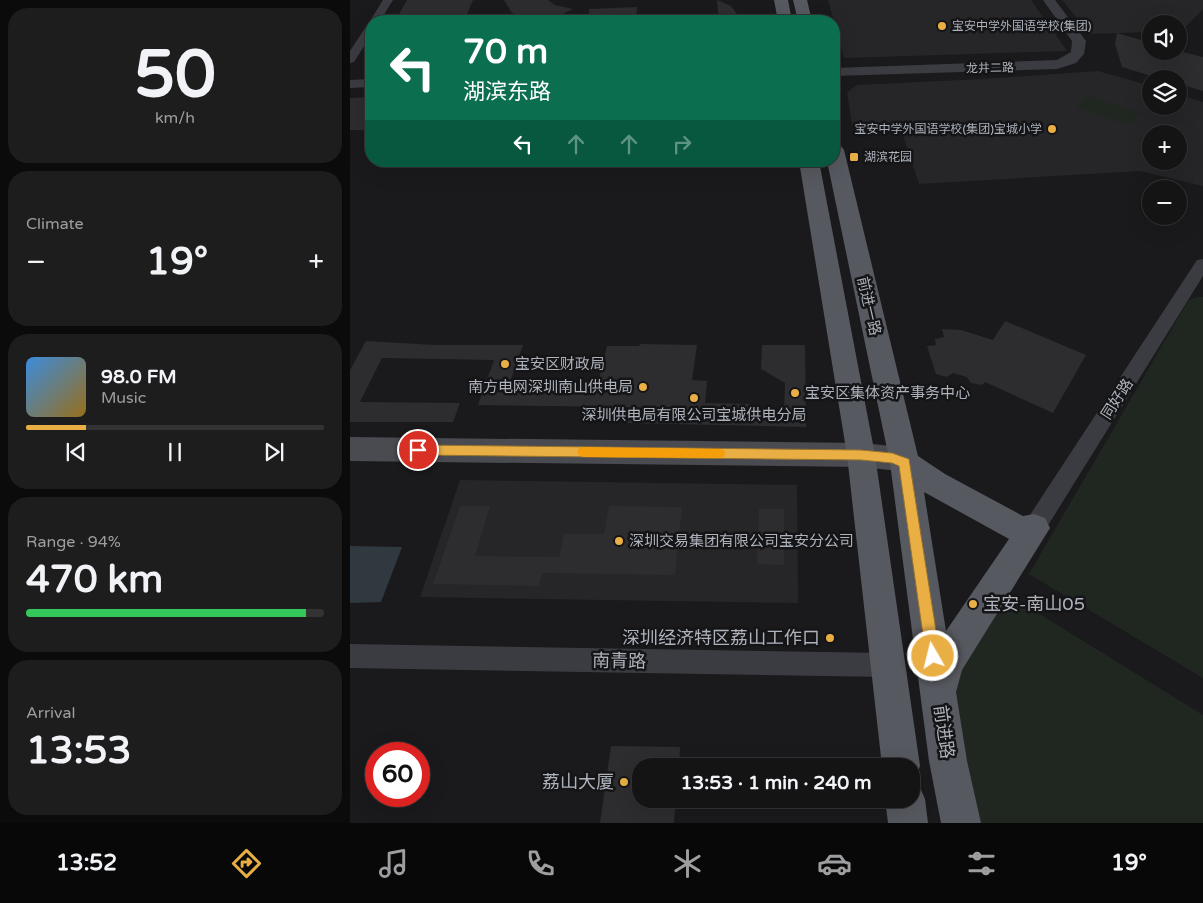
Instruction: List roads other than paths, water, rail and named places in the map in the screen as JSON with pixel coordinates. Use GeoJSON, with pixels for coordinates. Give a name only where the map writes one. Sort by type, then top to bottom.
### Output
{"type":"FeatureCollection","features":[{"type":"Feature","properties":{"kind":"main road"},"geometry":{"type":"LineString","coordinates":[[781,0],[784,15]]}},
{"type":"Feature","properties":{"kind":"main road"},"geometry":{"type":"LineString","coordinates":[[800,0],[804,15]]}},
{"type":"Feature","properties":{"kind":"main road"},"geometry":{"type":"LineString","coordinates":[[810,167],[861,455],[900,758]]}},
{"type":"Feature","properties":{"kind":"main road","name":"前进一路"},"geometry":{"type":"LineString","coordinates":[[838,167],[905,463]]}},
{"type":"Feature","properties":{"kind":"main road"},"geometry":{"type":"LineString","coordinates":[[350,449],[861,455],[892,458],[905,463],[934,483],[1018,529],[1034,528]]}},
{"type":"Feature","properties":{"kind":"main road","name":"前进路"},"geometry":{"type":"LineString","coordinates":[[905,463],[948,761],[961,823]]}},
{"type":"Feature","properties":{"kind":"main road"},"geometry":{"type":"LineString","coordinates":[[939,694],[946,662],[1034,528]]}},
{"type":"Feature","properties":{"kind":"main road"},"geometry":{"type":"LineString","coordinates":[[906,808],[908,823]]}},
{"type":"Feature","properties":{"kind":"street"},"geometry":{"type":"LineString","coordinates":[[379,15],[388,0]]}},
{"type":"Feature","properties":{"kind":"street","name":"龙井二路"},"geometry":{"type":"LineString","coordinates":[[840,72],[1057,65],[1071,60],[1078,54],[1081,48],[1079,41],[1049,0]]}},
{"type":"Feature","properties":{"kind":"street"},"geometry":{"type":"LineString","coordinates":[[350,60],[365,36]]}},
{"type":"Feature","properties":{"kind":"street"},"geometry":{"type":"LineString","coordinates":[[350,84],[365,83]]}},
{"type":"Feature","properties":{"kind":"street","name":"同好路"},"geometry":{"type":"LineString","coordinates":[[1034,528],[1201,272]]}},
{"type":"Feature","properties":{"kind":"street","name":"南青路"},"geometry":{"type":"LineString","coordinates":[[350,656],[887,665]]}},
{"type":"Feature","properties":{"kind":"place","name":"宝安中学外国语学校(集团)"},"geometry":{"type":"Point","coordinates":[942,26]}},
{"type":"Feature","properties":{"kind":"place","name":"宝安中学外国语学校(集团)宝城小学"},"geometry":{"type":"Point","coordinates":[1052,129]}},
{"type":"Feature","properties":{"kind":"place","name":"湖滨花园"},"geometry":{"type":"Point","coordinates":[854,157]}},
{"type":"Feature","properties":{"kind":"place","name":"宝安区财政局"},"geometry":{"type":"Point","coordinates":[505,364]}},
{"type":"Feature","properties":{"kind":"place","name":"南方电网深圳南山供电局"},"geometry":{"type":"Point","coordinates":[643,387]}},
{"type":"Feature","properties":{"kind":"place","name":"宝安区集体资产事务中心"},"geometry":{"type":"Point","coordinates":[795,393]}},
{"type":"Feature","properties":{"kind":"place","name":"深圳供电局有限公司宝城供电分局"},"geometry":{"type":"Point","coordinates":[694,398]}},
{"type":"Feature","properties":{"kind":"place","name":"深圳交易集团有限公司宝安分公司"},"geometry":{"type":"Point","coordinates":[619,541]}},
{"type":"Feature","properties":{"kind":"place","name":"宝安-南山05"},"geometry":{"type":"Point","coordinates":[973,604]}},
{"type":"Feature","properties":{"kind":"place","name":"深圳经济特区荔山工作口"},"geometry":{"type":"Point","coordinates":[830,638]}},
{"type":"Feature","properties":{"kind":"place","name":"荔山大厦"},"geometry":{"type":"Point","coordinates":[624,782]}}]}
